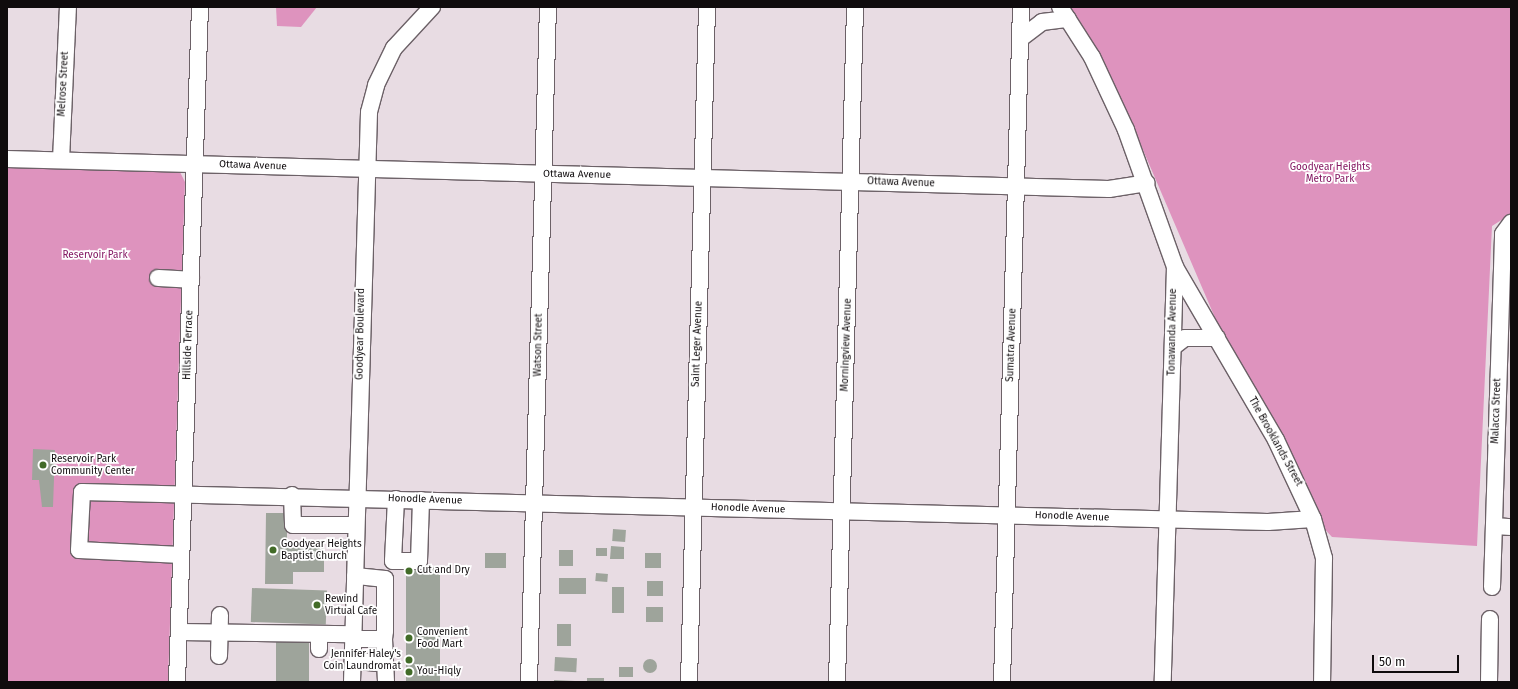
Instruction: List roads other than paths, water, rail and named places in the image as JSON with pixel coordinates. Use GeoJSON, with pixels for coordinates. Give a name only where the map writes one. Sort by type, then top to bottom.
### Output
{"type":"FeatureCollection","features":[{"type":"Feature","properties":{"kind":"street","name":"Melrose Street"},"geometry":{"type":"LineString","coordinates":[[61,160],[68,7]]}},
{"type":"Feature","properties":{"kind":"street","name":"Hillside Terrace"},"geometry":{"type":"LineString","coordinates":[[177,682],[200,7]]}},
{"type":"Feature","properties":{"kind":"street","name":"Goodyear Boulevard"},"geometry":{"type":"LineString","coordinates":[[352,682],[356,498],[369,112],[376,85],[394,48],[432,7]]}},
{"type":"Feature","properties":{"kind":"street","name":"Watson Street"},"geometry":{"type":"LineString","coordinates":[[529,682],[548,7]]}},
{"type":"Feature","properties":{"kind":"street","name":"Saint Leger Avenue"},"geometry":{"type":"LineString","coordinates":[[689,682],[707,7]]}},
{"type":"Feature","properties":{"kind":"street","name":"Morningview Avenue"},"geometry":{"type":"LineString","coordinates":[[837,682],[852,182],[855,7]]}},
{"type":"Feature","properties":{"kind":"street","name":"Sumatra Avenue"},"geometry":{"type":"LineString","coordinates":[[1002,682],[1021,7]]}},
{"type":"Feature","properties":{"kind":"street"},"geometry":{"type":"LineString","coordinates":[[1021,38],[1042,22],[1064,13]]}},
{"type":"Feature","properties":{"kind":"street","name":"Tonawanda Avenue"},"geometry":{"type":"LineString","coordinates":[[1064,13],[1106,84],[1147,183],[1175,266],[1163,682]]}},
{"type":"Feature","properties":{"kind":"street","name":"Ottawa Avenue"},"geometry":{"type":"LineString","coordinates":[[7,159],[1108,189],[1147,183]]}},
{"type":"Feature","properties":{"kind":"street","name":"Malacca Street"},"geometry":{"type":"LineString","coordinates":[[1492,587],[1507,229]]}},
{"type":"Feature","properties":{"kind":"street","name":"The Brooklands Street"},"geometry":{"type":"LineString","coordinates":[[1175,266],[1296,476],[1313,519],[1324,558],[1322,682]]}},
{"type":"Feature","properties":{"kind":"street"},"geometry":{"type":"LineString","coordinates":[[158,278],[191,280]]}},
{"type":"Feature","properties":{"kind":"street"},"geometry":{"type":"LineString","coordinates":[[1173,347],[1185,338],[1217,338]]}},
{"type":"Feature","properties":{"kind":"street","name":"Honodle Avenue"},"geometry":{"type":"LineString","coordinates":[[181,554],[79,550],[82,492],[292,495],[421,500],[1168,520],[1268,522],[1313,519]]}},
{"type":"Feature","properties":{"kind":"street"},"geometry":{"type":"LineString","coordinates":[[292,495],[293,525],[356,525]]}},
{"type":"Feature","properties":{"kind":"street"},"geometry":{"type":"LineString","coordinates":[[396,499],[393,561],[419,561],[421,500]]}},
{"type":"Feature","properties":{"kind":"street"},"geometry":{"type":"LineString","coordinates":[[1494,526],[1511,526]]}},
{"type":"Feature","properties":{"kind":"street"},"geometry":{"type":"LineString","coordinates":[[355,576],[385,579],[384,639],[386,682]]}},
{"type":"Feature","properties":{"kind":"street"},"geometry":{"type":"LineString","coordinates":[[219,656],[220,615]]}},
{"type":"Feature","properties":{"kind":"street"},"geometry":{"type":"LineString","coordinates":[[1489,682],[1490,619]]}},
{"type":"Feature","properties":{"kind":"street"},"geometry":{"type":"LineString","coordinates":[[179,632],[219,633],[319,641],[353,636],[384,639]]}},
{"type":"Feature","properties":{"kind":"street"},"geometry":{"type":"LineString","coordinates":[[353,661],[385,663]]}},
{"type":"Feature","properties":{"kind":"place","name":"Reservoir Park Community Center"},"geometry":{"type":"Point","coordinates":[43,465]}},
{"type":"Feature","properties":{"kind":"place","name":"Goodyear Heights Baptist Church"},"geometry":{"type":"Point","coordinates":[273,550]}},
{"type":"Feature","properties":{"kind":"place","name":"Cut and Dry"},"geometry":{"type":"Point","coordinates":[409,571]}},
{"type":"Feature","properties":{"kind":"place","name":"Rewind Virtual Cafe"},"geometry":{"type":"Point","coordinates":[317,605]}},
{"type":"Feature","properties":{"kind":"place","name":"Convenient Food Mart"},"geometry":{"type":"Point","coordinates":[409,638]}},
{"type":"Feature","properties":{"kind":"place","name":"Jennifer Haley's Coin Laundromat"},"geometry":{"type":"Point","coordinates":[409,660]}},
{"type":"Feature","properties":{"kind":"place","name":"You-Hiqly"},"geometry":{"type":"Point","coordinates":[409,672]}},
{"type":"Feature","properties":{"kind":"park label","name":"Goodyear Heights Metro Park"},"geometry":{"type":"Point","coordinates":[1330,172]}},
{"type":"Feature","properties":{"kind":"park label","name":"Reservoir Park"},"geometry":{"type":"Point","coordinates":[95,256]}}]}
